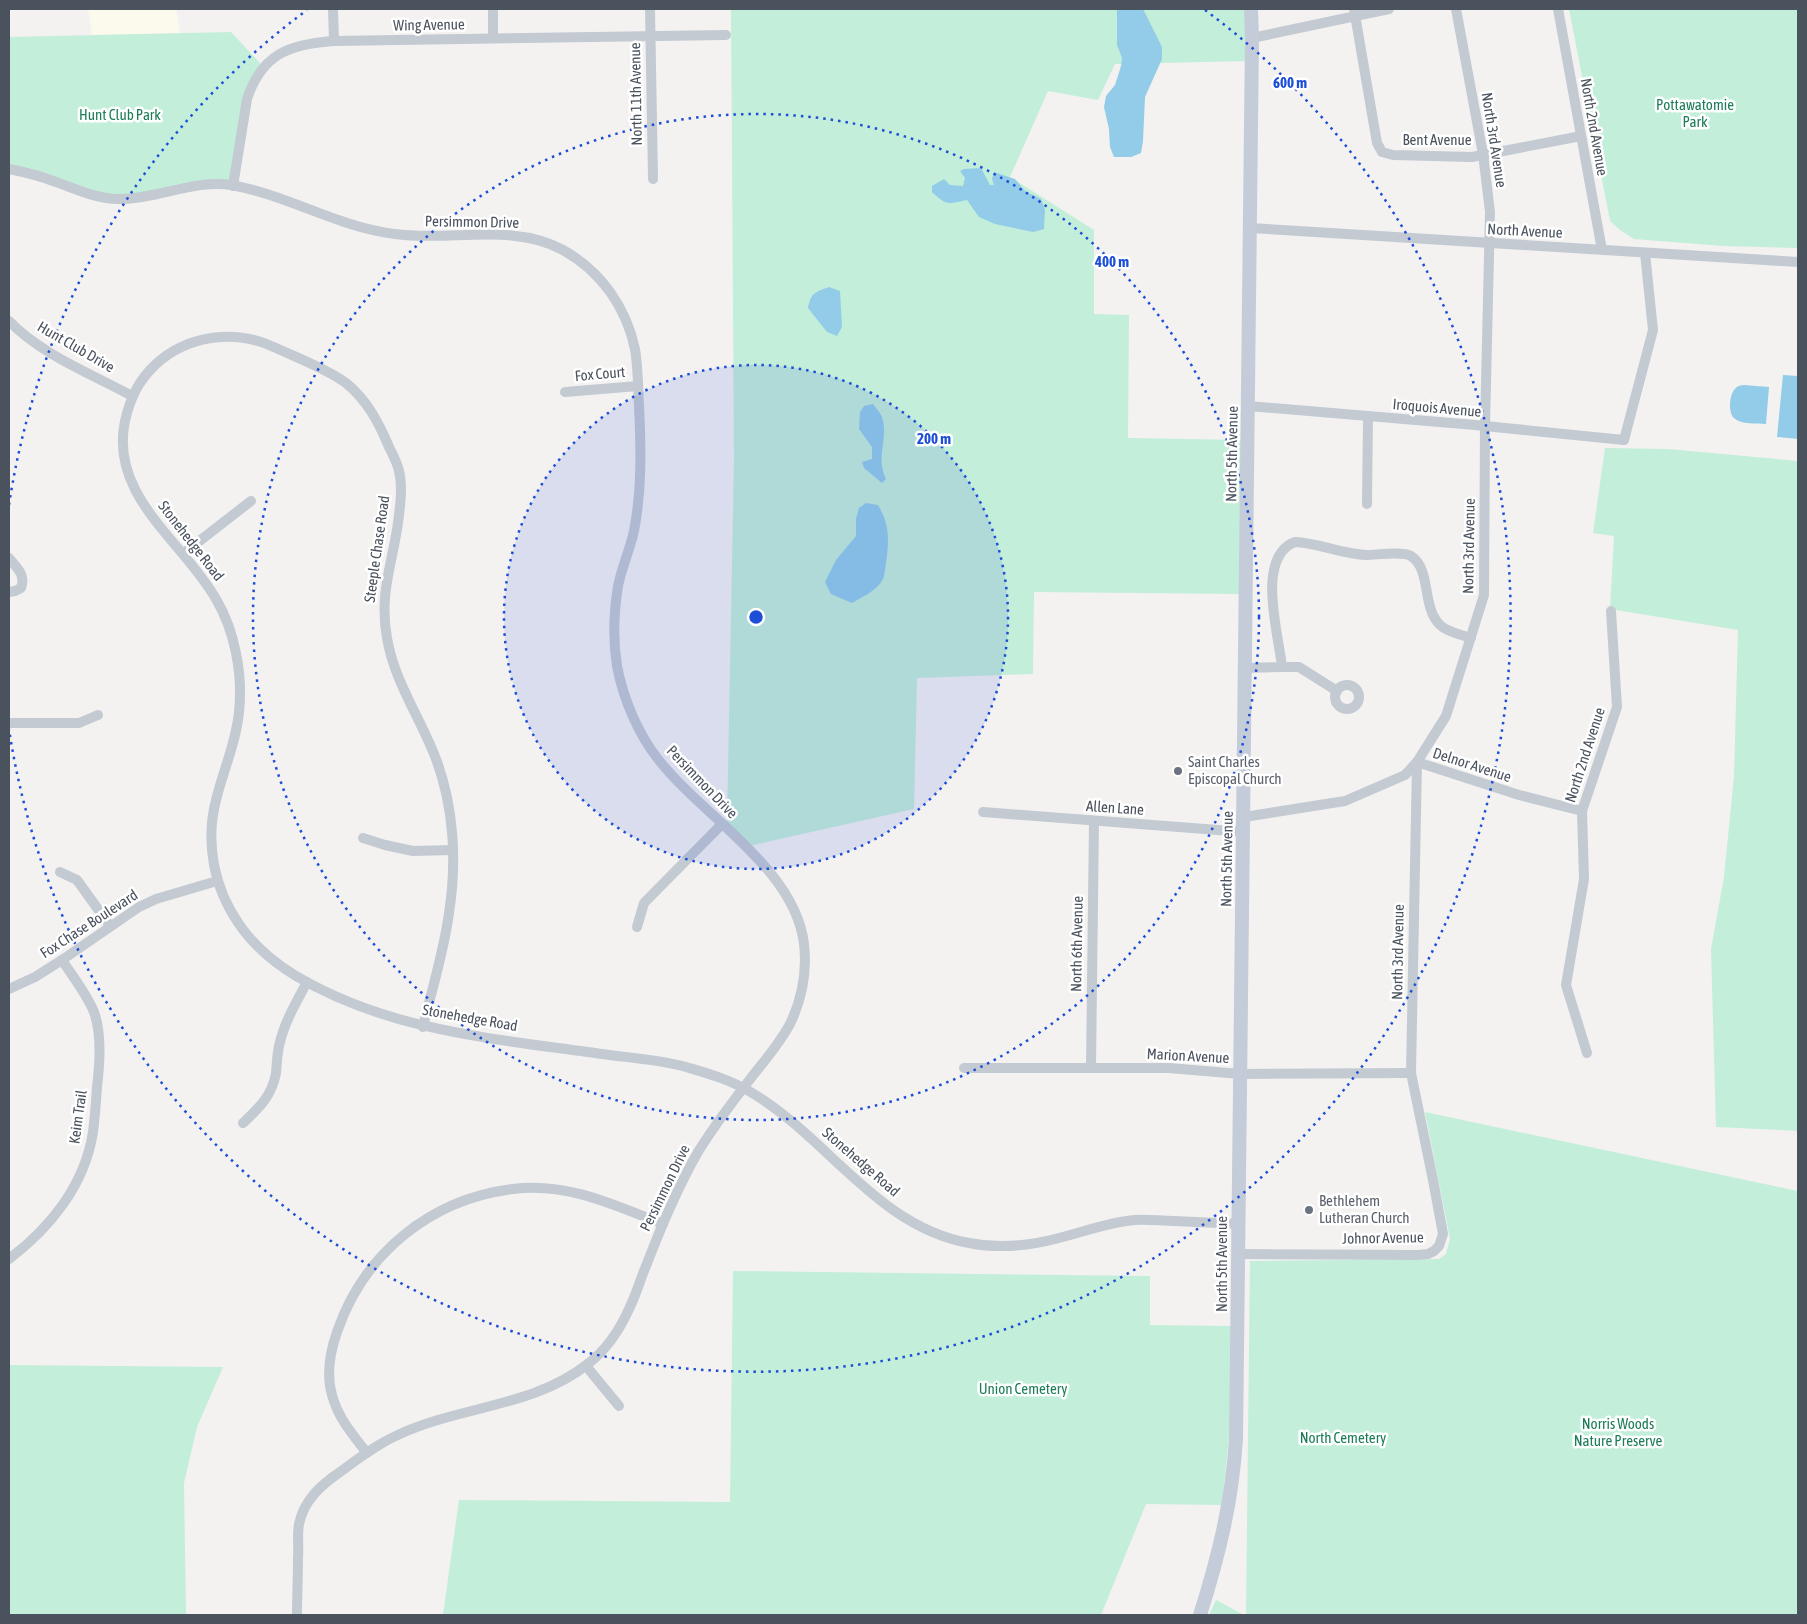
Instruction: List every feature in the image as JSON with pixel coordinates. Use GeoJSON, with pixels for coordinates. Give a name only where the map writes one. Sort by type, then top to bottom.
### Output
{"type":"FeatureCollection","features":[{"type":"Feature","properties":{"kind":"main road","name":"North 5th Avenue"},"geometry":{"type":"LineString","coordinates":[[1200,1615],[1222,1542],[1234,1467],[1239,1254],[1244,832],[1252,38],[1250,9]]}},
{"type":"Feature","properties":{"kind":"street"},"geometry":{"type":"LineString","coordinates":[[333,9],[334,41]]}},
{"type":"Feature","properties":{"kind":"street"},"geometry":{"type":"LineString","coordinates":[[493,9],[493,38]]}},
{"type":"Feature","properties":{"kind":"street","name":"North 11th Avenue"},"geometry":{"type":"LineString","coordinates":[[650,9],[653,179]]}},
{"type":"Feature","properties":{"kind":"street"},"geometry":{"type":"LineString","coordinates":[[1252,38],[1355,12],[1390,9]]}},
{"type":"Feature","properties":{"kind":"street","name":"North 3rd Avenue"},"geometry":{"type":"LineString","coordinates":[[1411,1073],[1416,762],[1444,721],[1484,595],[1485,427],[1490,212],[1483,154],[1456,9]]}},
{"type":"Feature","properties":{"kind":"street","name":"North 2nd Avenue"},"geometry":{"type":"LineString","coordinates":[[1558,9],[1602,250]]}},
{"type":"Feature","properties":{"kind":"street","name":"Bent Avenue"},"geometry":{"type":"LineString","coordinates":[[1355,12],[1377,143],[1382,152],[1393,155],[1472,157],[1580,136]]}},
{"type":"Feature","properties":{"kind":"street","name":"Wing Avenue"},"geometry":{"type":"LineString","coordinates":[[233,186],[248,99],[259,73],[281,52],[315,43],[334,41],[726,35]]}},
{"type":"Feature","properties":{"kind":"street","name":"Persimmon Drive"},"geometry":{"type":"LineString","coordinates":[[9,169],[35,174],[92,195],[112,200],[132,199],[182,189],[221,184],[268,194],[334,220],[377,231],[432,238],[503,235],[535,238],[561,249],[583,263],[601,280],[619,304],[630,329],[636,355],[638,386],[640,486],[634,530],[618,586],[615,621],[617,664],[625,696],[648,745],[657,758],[680,785],[722,824],[780,884],[791,903],[800,926],[804,947],[805,971],[795,1013],[788,1028],[700,1149],[675,1194],[637,1292],[627,1315],[613,1337],[586,1366],[552,1386],[397,1435],[316,1489],[300,1520],[297,1615]]}},
{"type":"Feature","properties":{"kind":"street","name":"North Avenue"},"geometry":{"type":"LineString","coordinates":[[1250,228],[1798,262]]}},
{"type":"Feature","properties":{"kind":"street","name":"Iroquois Avenue"},"geometry":{"type":"LineString","coordinates":[[1248,406],[1624,440],[1653,330],[1645,253]]}},
{"type":"Feature","properties":{"kind":"street","name":"Hunt Club Drive"},"geometry":{"type":"LineString","coordinates":[[9,320],[46,351],[132,396]]}},
{"type":"Feature","properties":{"kind":"street","name":"Steeple Chase Road"},"geometry":{"type":"LineString","coordinates":[[132,396],[153,366],[176,351],[199,340],[217,336],[237,336],[259,340],[331,374],[347,384],[374,416],[399,471],[400,501],[398,521],[385,586],[384,610],[386,632],[393,660],[431,746],[441,775],[452,824],[449,914],[423,1027]]}},
{"type":"Feature","properties":{"kind":"street","name":"Fox Court"},"geometry":{"type":"LineString","coordinates":[[565,392],[638,386]]}},
{"type":"Feature","properties":{"kind":"street","name":"Stonehedge Road"},"geometry":{"type":"LineString","coordinates":[[132,396],[122,437],[127,472],[140,501],[202,576],[222,609],[230,630],[239,676],[240,711],[212,816],[212,856],[217,881],[238,923],[254,944],[276,964],[334,997],[423,1027],[678,1064],[744,1088],[776,1110],[876,1198],[922,1228],[944,1237],[969,1243],[1001,1247],[1028,1245],[1056,1239],[1102,1225],[1136,1220],[1238,1224]]}},
{"type":"Feature","properties":{"kind":"street"},"geometry":{"type":"LineString","coordinates":[[1366,504],[1368,416]]}},
{"type":"Feature","properties":{"kind":"street"},"geometry":{"type":"LineString","coordinates":[[184,553],[251,501]]}},
{"type":"Feature","properties":{"kind":"street"},"geometry":{"type":"LineString","coordinates":[[1282,667],[1271,597],[1272,581],[1278,557],[1288,544],[1295,542],[1364,555],[1405,554],[1412,557],[1421,567],[1430,611],[1440,625],[1471,638]]}},
{"type":"Feature","properties":{"kind":"street"},"geometry":{"type":"LineString","coordinates":[[9,558],[21,572],[24,582],[21,588],[9,592]]}},
{"type":"Feature","properties":{"kind":"street","name":"North 2nd Avenue"},"geometry":{"type":"LineString","coordinates":[[1587,1053],[1566,985],[1584,880],[1582,811],[1617,707],[1611,611]]}},
{"type":"Feature","properties":{"kind":"street"},"geometry":{"type":"LineString","coordinates":[[1245,668],[1299,667],[1337,691]]}},
{"type":"Feature","properties":{"kind":"street"},"geometry":{"type":"LineString","coordinates":[[9,723],[79,723],[98,715]]}},
{"type":"Feature","properties":{"kind":"street","name":"Delnor Avenue"},"geometry":{"type":"LineString","coordinates":[[1244,818],[1345,802],[1405,775],[1416,762],[1519,796],[1582,811]]}},
{"type":"Feature","properties":{"kind":"street","name":"Allen Lane"},"geometry":{"type":"LineString","coordinates":[[983,812],[1244,832]]}},
{"type":"Feature","properties":{"kind":"street","name":"North 6th Avenue"},"geometry":{"type":"LineString","coordinates":[[1091,1068],[1094,821]]}},
{"type":"Feature","properties":{"kind":"street"},"geometry":{"type":"LineString","coordinates":[[637,927],[644,903],[722,824]]}},
{"type":"Feature","properties":{"kind":"street"},"geometry":{"type":"LineString","coordinates":[[363,838],[413,851],[452,850]]}},
{"type":"Feature","properties":{"kind":"street"},"geometry":{"type":"LineString","coordinates":[[60,872],[77,880],[110,926]]}},
{"type":"Feature","properties":{"kind":"street","name":"Fox Chase Boulevard"},"geometry":{"type":"LineString","coordinates":[[9,989],[35,977],[62,960],[139,907],[156,899],[217,881]]}},
{"type":"Feature","properties":{"kind":"street","name":"Keim Trail"},"geometry":{"type":"LineString","coordinates":[[9,1258],[30,1243],[52,1220],[71,1191],[85,1164],[93,1134],[99,1072],[98,1028],[94,1013],[86,996],[62,960]]}},
{"type":"Feature","properties":{"kind":"street"},"geometry":{"type":"LineString","coordinates":[[243,1123],[262,1106],[270,1094],[275,1076],[279,1043],[292,1010],[307,982]]}},
{"type":"Feature","properties":{"kind":"street","name":"Marion Avenue"},"geometry":{"type":"LineString","coordinates":[[964,1068],[1169,1068],[1240,1074],[1411,1073]]}},
{"type":"Feature","properties":{"kind":"street","name":"Johnor Avenue"},"geometry":{"type":"LineString","coordinates":[[1239,1254],[1418,1255],[1428,1254],[1439,1246],[1442,1240],[1442,1227],[1411,1073]]}},
{"type":"Feature","properties":{"kind":"street"},"geometry":{"type":"LineString","coordinates":[[366,1454],[341,1419],[332,1395],[329,1370],[332,1347],[349,1303],[361,1282],[400,1236],[425,1219],[456,1203],[482,1194],[514,1188],[566,1190],[589,1195],[663,1224]]}},
{"type":"Feature","properties":{"kind":"street"},"geometry":{"type":"LineString","coordinates":[[586,1366],[619,1406]]}},
{"type":"Feature","properties":{"kind":"shaded area"},"geometry":{"type":"Polygon","coordinates":[[[88,9],[176,9],[180,33],[92,35],[88,9]]]}},
{"type":"Feature","properties":{"kind":"green space"},"geometry":{"type":"Polygon","coordinates":[[[731,9],[1247,9],[1248,61],[1115,64],[1098,100],[1048,91],[1010,177],[1094,230],[1094,314],[1129,315],[1128,438],[1243,440],[1241,594],[1034,592],[1033,674],[917,678],[914,809],[749,846],[727,825],[734,460],[731,9]]]}},
{"type":"Feature","properties":{"kind":"green space","name":"Pottawatomie Park"},"geometry":{"type":"Polygon","coordinates":[[[1569,9],[1798,9],[1798,248],[1723,246],[1634,239],[1610,221],[1569,9]]]}},
{"type":"Feature","properties":{"kind":"green space","name":"Hunt Club Park"},"geometry":{"type":"Polygon","coordinates":[[[231,32],[261,64],[231,181],[111,197],[9,169],[9,37],[231,32]]]}},
{"type":"Feature","properties":{"kind":"green space"},"geometry":{"type":"Polygon","coordinates":[[[1605,448],[1668,449],[1798,461],[1798,1131],[1716,1127],[1711,949],[1724,877],[1734,776],[1738,630],[1610,609],[1614,536],[1593,533],[1605,448]]]}},
{"type":"Feature","properties":{"kind":"green space","name":"Norris Woods Nature Preserve"},"geometry":{"type":"Polygon","coordinates":[[[1425,1112],[1798,1191],[1798,1615],[1246,1615],[1250,1261],[1439,1259],[1446,1254],[1450,1239],[1425,1112]]]}},
{"type":"Feature","properties":{"kind":"green space","name":"Union Cemetery"},"geometry":{"type":"Polygon","coordinates":[[[733,1271],[1150,1276],[1150,1325],[1231,1326],[1230,1427],[1222,1505],[1146,1504],[1101,1615],[443,1615],[459,1500],[730,1502],[733,1271]]]}},
{"type":"Feature","properties":{"kind":"green space"},"geometry":{"type":"Polygon","coordinates":[[[9,1365],[223,1367],[197,1427],[184,1483],[186,1615],[9,1615],[9,1365]]]}},
{"type":"Feature","properties":{"kind":"green space"},"geometry":{"type":"Polygon","coordinates":[[[1216,1600],[1244,1615],[1209,1615],[1216,1600]]]}},
{"type":"Feature","properties":{"kind":"water"},"geometry":{"type":"Polygon","coordinates":[[[1117,9],[1143,9],[1162,47],[1162,59],[1145,97],[1141,153],[1131,157],[1114,157],[1110,147],[1109,129],[1104,107],[1106,96],[1115,85],[1121,66],[1122,58],[1117,45],[1117,9]]]}},
{"type":"Feature","properties":{"kind":"water"},"geometry":{"type":"Polygon","coordinates":[[[981,168],[990,185],[994,185],[992,179],[994,172],[1015,179],[1025,191],[1041,199],[1045,210],[1044,229],[1033,232],[995,224],[979,217],[967,200],[948,203],[932,192],[932,186],[944,179],[950,185],[963,186],[965,178],[960,171],[981,168]]]}},
{"type":"Feature","properties":{"kind":"water"},"geometry":{"type":"Polygon","coordinates":[[[829,287],[840,291],[842,327],[837,336],[827,332],[808,308],[814,294],[829,287]]]}},
{"type":"Feature","properties":{"kind":"water"},"geometry":{"type":"Polygon","coordinates":[[[1783,375],[1798,376],[1798,439],[1777,437],[1783,375]]]}},
{"type":"Feature","properties":{"kind":"water"},"geometry":{"type":"Polygon","coordinates":[[[1744,385],[1769,387],[1766,424],[1741,422],[1732,415],[1730,408],[1732,394],[1737,387],[1744,385]]]}},
{"type":"Feature","properties":{"kind":"water"},"geometry":{"type":"Polygon","coordinates":[[[873,404],[882,417],[884,425],[882,463],[886,479],[882,483],[864,468],[862,462],[872,459],[872,447],[859,429],[860,412],[864,406],[873,404]]]}},
{"type":"Feature","properties":{"kind":"water"},"geometry":{"type":"Polygon","coordinates":[[[866,503],[878,505],[885,519],[888,540],[886,563],[881,583],[852,603],[831,594],[825,582],[836,560],[856,536],[856,519],[859,508],[866,503]]]}},
{"type":"Feature","properties":{"kind":"place","name":"Saint Charles Episcopal Church"},"geometry":{"type":"Point","coordinates":[1178,771]}},
{"type":"Feature","properties":{"kind":"place","name":"Bethlehem Lutheran Church"},"geometry":{"type":"Point","coordinates":[1309,1210]}},
{"type":"Feature","properties":{"kind":"park label","name":"North Cemetery"},"geometry":{"type":"Point","coordinates":[1343,1438]}}]}
